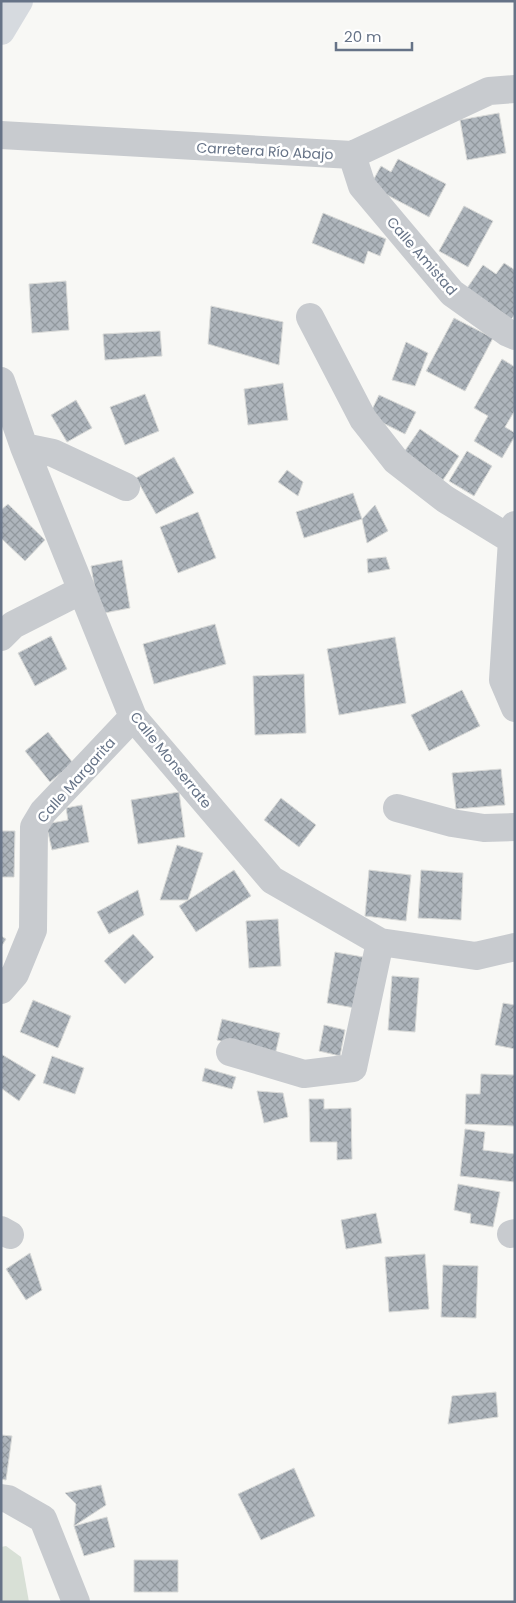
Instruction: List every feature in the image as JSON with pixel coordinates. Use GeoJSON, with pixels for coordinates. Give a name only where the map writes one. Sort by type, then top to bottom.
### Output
{"type":"FeatureCollection","features":[{"type":"Feature","properties":{"kind":"highway"},"geometry":{"type":"LineString","coordinates":[[1,31],[19,1]]}},
{"type":"Feature","properties":{"kind":"street","name":"Carretera Río Abajo"},"geometry":{"type":"LineString","coordinates":[[1,136],[352,155],[489,91],[515,89]]}},
{"type":"Feature","properties":{"kind":"street","name":"Calle Amistad"},"geometry":{"type":"LineString","coordinates":[[352,155],[362,186],[452,293],[515,336]]}},
{"type":"Feature","properties":{"kind":"street"},"geometry":{"type":"LineString","coordinates":[[310,317],[363,419],[396,461],[445,499],[514,532],[503,680],[515,708]]}},
{"type":"Feature","properties":{"kind":"street","name":"Calle Monserrate"},"geometry":{"type":"LineString","coordinates":[[1,381],[14,436],[82,590],[133,717],[272,880],[380,942],[476,956],[515,947]]}},
{"type":"Feature","properties":{"kind":"street"},"geometry":{"type":"LineString","coordinates":[[14,436],[126,487]]}},
{"type":"Feature","properties":{"kind":"street"},"geometry":{"type":"LineString","coordinates":[[1,637],[13,625],[82,590]]}},
{"type":"Feature","properties":{"kind":"street","name":"Calle Margarita"},"geometry":{"type":"LineString","coordinates":[[1,990],[15,974],[33,930],[34,827],[43,812],[133,717]]}},
{"type":"Feature","properties":{"kind":"street"},"geometry":{"type":"LineString","coordinates":[[397,808],[452,823],[484,828],[515,827]]}},
{"type":"Feature","properties":{"kind":"street"},"geometry":{"type":"LineString","coordinates":[[230,1052],[304,1074],[353,1068],[380,942]]}},
{"type":"Feature","properties":{"kind":"street"},"geometry":{"type":"LineString","coordinates":[[1,1498],[8,1499],[43,1520],[76,1602]]}},
{"type":"Feature","properties":{"kind":"shaded area"},"geometry":{"type":"Polygon","coordinates":[[[6,1546],[21,1557],[29,1602],[1,1602],[1,1547],[6,1546]]]}},
{"type":"Feature","properties":{"kind":"building"},"geometry":{"type":"Polygon","coordinates":[[[499,113],[506,153],[467,160],[460,120],[499,113]]]}},
{"type":"Feature","properties":{"kind":"building"},"geometry":{"type":"Polygon","coordinates":[[[398,159],[446,184],[429,217],[370,186],[381,166],[391,172],[398,159]]]}},
{"type":"Feature","properties":{"kind":"building"},"geometry":{"type":"Polygon","coordinates":[[[464,206],[493,221],[468,267],[439,251],[464,206]]]}},
{"type":"Feature","properties":{"kind":"building"},"geometry":{"type":"Polygon","coordinates":[[[323,213],[386,239],[380,256],[368,251],[364,264],[312,243],[323,213]]]}},
{"type":"Feature","properties":{"kind":"building"},"geometry":{"type":"Polygon","coordinates":[[[504,263],[515,270],[515,314],[506,326],[463,294],[483,265],[496,274],[504,263]]]}},
{"type":"Feature","properties":{"kind":"building"},"geometry":{"type":"Polygon","coordinates":[[[66,281],[69,330],[32,333],[29,284],[66,281]]]}},
{"type":"Feature","properties":{"kind":"building"},"geometry":{"type":"Polygon","coordinates":[[[211,306],[283,322],[279,365],[208,344],[211,306]]]}},
{"type":"Feature","properties":{"kind":"building"},"geometry":{"type":"Polygon","coordinates":[[[454,318],[493,338],[465,391],[426,371],[454,318]]]}},
{"type":"Feature","properties":{"kind":"building"},"geometry":{"type":"Polygon","coordinates":[[[160,331],[162,356],[105,360],[103,334],[160,331]]]}},
{"type":"Feature","properties":{"kind":"building"},"geometry":{"type":"Polygon","coordinates":[[[406,342],[428,353],[415,386],[392,380],[406,342]]]}},
{"type":"Feature","properties":{"kind":"building"},"geometry":{"type":"Polygon","coordinates":[[[502,359],[515,367],[515,410],[505,427],[515,433],[515,436],[502,458],[474,441],[488,416],[474,408],[502,359]]]}},
{"type":"Feature","properties":{"kind":"building"},"geometry":{"type":"Polygon","coordinates":[[[283,383],[288,420],[248,425],[244,389],[283,383]]]}},
{"type":"Feature","properties":{"kind":"building"},"geometry":{"type":"Polygon","coordinates":[[[145,394],[159,431],[125,445],[110,407],[145,394]]]}},
{"type":"Feature","properties":{"kind":"building"},"geometry":{"type":"Polygon","coordinates":[[[379,395],[416,412],[405,434],[369,416],[379,395]]]}},
{"type":"Feature","properties":{"kind":"building"},"geometry":{"type":"Polygon","coordinates":[[[76,400],[92,428],[67,442],[51,415],[76,400]]]}},
{"type":"Feature","properties":{"kind":"building"},"geometry":{"type":"Polygon","coordinates":[[[420,429],[459,456],[443,480],[404,452],[420,429]]]}},
{"type":"Feature","properties":{"kind":"building"},"geometry":{"type":"Polygon","coordinates":[[[467,451],[492,466],[474,496],[449,481],[467,451]]]}},
{"type":"Feature","properties":{"kind":"building"},"geometry":{"type":"Polygon","coordinates":[[[174,457],[194,493],[156,514],[136,478],[174,457]]]}},
{"type":"Feature","properties":{"kind":"building"},"geometry":{"type":"Polygon","coordinates":[[[287,470],[303,482],[298,496],[278,482],[287,470]]]}},
{"type":"Feature","properties":{"kind":"building"},"geometry":{"type":"Polygon","coordinates":[[[353,493],[362,519],[304,538],[296,512],[353,493]]]}},
{"type":"Feature","properties":{"kind":"building"},"geometry":{"type":"Polygon","coordinates":[[[8,504],[45,540],[25,561],[1,538],[1,510],[8,504]]]}},
{"type":"Feature","properties":{"kind":"building"},"geometry":{"type":"Polygon","coordinates":[[[375,505],[388,531],[367,543],[362,519],[375,505]]]}},
{"type":"Feature","properties":{"kind":"building"},"geometry":{"type":"Polygon","coordinates":[[[198,512],[216,558],[178,573],[160,527],[198,512]]]}},
{"type":"Feature","properties":{"kind":"building"},"geometry":{"type":"Polygon","coordinates":[[[386,557],[390,569],[368,573],[367,559],[386,557]]]}},
{"type":"Feature","properties":{"kind":"building"},"geometry":{"type":"Polygon","coordinates":[[[122,560],[130,608],[99,614],[91,566],[122,560]]]}},
{"type":"Feature","properties":{"kind":"building"},"geometry":{"type":"Polygon","coordinates":[[[215,624],[226,664],[154,684],[143,644],[215,624]]]}},
{"type":"Feature","properties":{"kind":"building"},"geometry":{"type":"Polygon","coordinates":[[[51,636],[67,669],[35,686],[18,653],[51,636]]]}},
{"type":"Feature","properties":{"kind":"building"},"geometry":{"type":"Polygon","coordinates":[[[395,637],[406,703],[339,715],[327,649],[395,637]]]}},
{"type":"Feature","properties":{"kind":"building"},"geometry":{"type":"Polygon","coordinates":[[[304,674],[306,733],[255,735],[253,676],[304,674]]]}},
{"type":"Feature","properties":{"kind":"building"},"geometry":{"type":"Polygon","coordinates":[[[462,690],[480,726],[429,751],[411,715],[462,690]]]}},
{"type":"Feature","properties":{"kind":"building"},"geometry":{"type":"Polygon","coordinates":[[[48,732],[73,763],[50,782],[25,751],[48,732]]]}},
{"type":"Feature","properties":{"kind":"building"},"geometry":{"type":"Polygon","coordinates":[[[501,769],[505,805],[456,809],[452,773],[501,769]]]}},
{"type":"Feature","properties":{"kind":"building"},"geometry":{"type":"Polygon","coordinates":[[[179,792],[185,837],[138,844],[131,800],[179,792]]]}},
{"type":"Feature","properties":{"kind":"building"},"geometry":{"type":"Polygon","coordinates":[[[281,798],[316,825],[299,847],[264,820],[281,798]]]}},
{"type":"Feature","properties":{"kind":"building"},"geometry":{"type":"Polygon","coordinates":[[[82,805],[89,842],[52,850],[46,824],[68,820],[66,808],[82,805]]]}},
{"type":"Feature","properties":{"kind":"building"},"geometry":{"type":"Polygon","coordinates":[[[1,831],[15,831],[14,877],[1,877],[1,831]]]}},
{"type":"Feature","properties":{"kind":"building"},"geometry":{"type":"Polygon","coordinates":[[[177,845],[203,853],[188,900],[160,900],[177,845]]]}},
{"type":"Feature","properties":{"kind":"building"},"geometry":{"type":"Polygon","coordinates":[[[234,870],[251,896],[196,932],[179,906],[234,870]]]}},
{"type":"Feature","properties":{"kind":"building"},"geometry":{"type":"Polygon","coordinates":[[[369,870],[411,875],[406,921],[365,916],[369,870]]]}},
{"type":"Feature","properties":{"kind":"building"},"geometry":{"type":"Polygon","coordinates":[[[421,870],[463,873],[461,920],[418,918],[421,870]]]}},
{"type":"Feature","properties":{"kind":"building"},"geometry":{"type":"Polygon","coordinates":[[[138,890],[144,915],[109,934],[97,912],[138,890]]]}},
{"type":"Feature","properties":{"kind":"building"},"geometry":{"type":"Polygon","coordinates":[[[278,919],[281,966],[249,968],[246,921],[278,919]]]}},
{"type":"Feature","properties":{"kind":"building"},"geometry":{"type":"Polygon","coordinates":[[[133,934],[154,957],[125,984],[104,961],[133,934]]]}},
{"type":"Feature","properties":{"kind":"building"},"geometry":{"type":"Polygon","coordinates":[[[1,936],[6,939],[1,947],[1,936]]]}},
{"type":"Feature","properties":{"kind":"building"},"geometry":{"type":"Polygon","coordinates":[[[335,952],[363,957],[355,1008],[327,1003],[335,952]]]}},
{"type":"Feature","properties":{"kind":"building"},"geometry":{"type":"Polygon","coordinates":[[[392,976],[419,978],[415,1032],[388,1030],[392,976]]]}},
{"type":"Feature","properties":{"kind":"building"},"geometry":{"type":"Polygon","coordinates":[[[33,1000],[71,1016],[58,1048],[20,1032],[33,1000]]]}},
{"type":"Feature","properties":{"kind":"building"},"geometry":{"type":"Polygon","coordinates":[[[503,1003],[515,1005],[515,1049],[495,1045],[503,1003]]]}},
{"type":"Feature","properties":{"kind":"building"},"geometry":{"type":"Polygon","coordinates":[[[222,1019],[280,1033],[275,1055],[217,1040],[222,1019]]]}},
{"type":"Feature","properties":{"kind":"building"},"geometry":{"type":"Polygon","coordinates":[[[324,1025],[345,1030],[340,1056],[319,1051],[324,1025]]]}},
{"type":"Feature","properties":{"kind":"building"},"geometry":{"type":"Polygon","coordinates":[[[1,1054],[36,1075],[19,1101],[1,1088],[1,1054]]]}},
{"type":"Feature","properties":{"kind":"building"},"geometry":{"type":"Polygon","coordinates":[[[52,1056],[84,1068],[75,1094],[43,1083],[52,1056]]]}},
{"type":"Feature","properties":{"kind":"building"},"geometry":{"type":"Polygon","coordinates":[[[205,1068],[236,1077],[232,1089],[202,1081],[205,1068]]]}},
{"type":"Feature","properties":{"kind":"building"},"geometry":{"type":"Polygon","coordinates":[[[481,1074],[515,1075],[515,1126],[465,1124],[466,1094],[480,1094],[481,1074]]]}},
{"type":"Feature","properties":{"kind":"building"},"geometry":{"type":"Polygon","coordinates":[[[257,1091],[283,1093],[288,1117],[264,1123],[257,1091]]]}},
{"type":"Feature","properties":{"kind":"building"},"geometry":{"type":"Polygon","coordinates":[[[309,1099],[324,1099],[324,1109],[351,1108],[352,1159],[337,1160],[337,1142],[310,1142],[309,1099]]]}},
{"type":"Feature","properties":{"kind":"building"},"geometry":{"type":"Polygon","coordinates":[[[465,1129],[485,1132],[483,1150],[515,1154],[515,1182],[460,1176],[465,1129]]]}},
{"type":"Feature","properties":{"kind":"building"},"geometry":{"type":"Polygon","coordinates":[[[458,1184],[500,1192],[493,1227],[470,1223],[471,1214],[454,1210],[458,1184]]]}},
{"type":"Feature","properties":{"kind":"building"},"geometry":{"type":"Polygon","coordinates":[[[376,1213],[382,1243],[346,1249],[341,1220],[376,1213]]]}},
{"type":"Feature","properties":{"kind":"building"},"geometry":{"type":"Polygon","coordinates":[[[30,1253],[42,1290],[26,1300],[6,1269],[30,1253]]]}},
{"type":"Feature","properties":{"kind":"building"},"geometry":{"type":"Polygon","coordinates":[[[425,1254],[429,1309],[389,1312],[385,1257],[425,1254]]]}},
{"type":"Feature","properties":{"kind":"building"},"geometry":{"type":"Polygon","coordinates":[[[443,1265],[478,1266],[476,1318],[441,1317],[443,1265]]]}},
{"type":"Feature","properties":{"kind":"building"},"geometry":{"type":"Polygon","coordinates":[[[496,1392],[498,1417],[448,1424],[452,1396],[496,1392]]]}},
{"type":"Feature","properties":{"kind":"building"},"geometry":{"type":"Polygon","coordinates":[[[1,1435],[12,1436],[6,1480],[1,1479],[1,1435]]]}},
{"type":"Feature","properties":{"kind":"building"},"geometry":{"type":"Polygon","coordinates":[[[294,1468],[315,1516],[261,1540],[238,1494],[294,1468]]]}},
{"type":"Feature","properties":{"kind":"building"},"geometry":{"type":"Polygon","coordinates":[[[101,1485],[106,1505],[74,1526],[76,1504],[65,1493],[101,1485]]]}},
{"type":"Feature","properties":{"kind":"building"},"geometry":{"type":"Polygon","coordinates":[[[107,1517],[115,1547],[84,1556],[74,1526],[107,1517]]]}},
{"type":"Feature","properties":{"kind":"building"},"geometry":{"type":"Polygon","coordinates":[[[134,1560],[178,1560],[178,1592],[134,1592],[134,1560]]]}}]}
